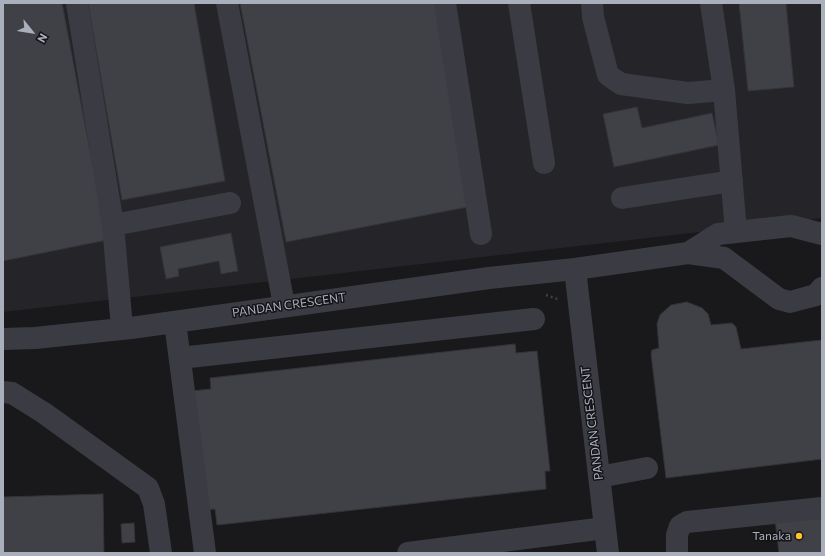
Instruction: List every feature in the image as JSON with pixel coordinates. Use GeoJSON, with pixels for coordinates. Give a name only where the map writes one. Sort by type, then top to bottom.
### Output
{"type":"FeatureCollection","features":[{"type":"Feature","properties":{"kind":"street"},"geometry":{"type":"LineString","coordinates":[[77,3],[113,225],[122,328]]}},
{"type":"Feature","properties":{"kind":"street"},"geometry":{"type":"LineString","coordinates":[[227,3],[284,305]]}},
{"type":"Feature","properties":{"kind":"street"},"geometry":{"type":"LineString","coordinates":[[445,3],[481,234]]}},
{"type":"Feature","properties":{"kind":"street"},"geometry":{"type":"LineString","coordinates":[[519,3],[544,163]]}},
{"type":"Feature","properties":{"kind":"street"},"geometry":{"type":"LineString","coordinates":[[592,3],[593,17],[608,75],[621,84],[688,93],[724,90]]}},
{"type":"Feature","properties":{"kind":"street"},"geometry":{"type":"LineString","coordinates":[[711,3],[724,90],[736,232]]}},
{"type":"Feature","properties":{"kind":"street"},"geometry":{"type":"LineString","coordinates":[[622,198],[732,181]]}},
{"type":"Feature","properties":{"kind":"street"},"geometry":{"type":"LineString","coordinates":[[113,225],[230,203]]}},
{"type":"Feature","properties":{"kind":"street","name":"PANDAN CRESCENT"},"geometry":{"type":"LineString","coordinates":[[688,253],[718,234],[791,226],[821,236]]}},
{"type":"Feature","properties":{"kind":"street","name":"PANDAN CRESCENT"},"geometry":{"type":"LineString","coordinates":[[3,339],[35,338],[175,322],[284,305],[489,278],[575,269],[688,253],[724,258],[779,299],[790,302],[820,293]]}},
{"type":"Feature","properties":{"kind":"street","name":"PANDAN CRESCENT"},"geometry":{"type":"LineString","coordinates":[[575,269],[608,553]]}},
{"type":"Feature","properties":{"kind":"street"},"geometry":{"type":"LineString","coordinates":[[180,358],[534,319]]}},
{"type":"Feature","properties":{"kind":"street"},"geometry":{"type":"LineString","coordinates":[[175,322],[205,553]]}},
{"type":"Feature","properties":{"kind":"street"},"geometry":{"type":"LineString","coordinates":[[3,392],[12,393],[44,413],[148,488],[154,504],[161,553]]}},
{"type":"Feature","properties":{"kind":"street"},"geometry":{"type":"LineString","coordinates":[[599,477],[646,468]]}},
{"type":"Feature","properties":{"kind":"street"},"geometry":{"type":"LineString","coordinates":[[677,553],[677,535],[680,526],[688,522],[822,508]]}},
{"type":"Feature","properties":{"kind":"street"},"geometry":{"type":"LineString","coordinates":[[408,553],[605,528]]}},
{"type":"Feature","properties":{"kind":"shaded area"},"geometry":{"type":"Polygon","coordinates":[[[3,3],[822,3],[822,218],[3,312],[3,3]]]}},
{"type":"Feature","properties":{"kind":"building"},"geometry":{"type":"Polygon","coordinates":[[[3,3],[62,3],[107,240],[3,261],[3,3]]]}},
{"type":"Feature","properties":{"kind":"building"},"geometry":{"type":"Polygon","coordinates":[[[88,3],[194,3],[225,181],[122,200],[88,3]]]}},
{"type":"Feature","properties":{"kind":"building"},"geometry":{"type":"Polygon","coordinates":[[[240,3],[435,3],[473,206],[286,242],[240,3]]]}},
{"type":"Feature","properties":{"kind":"building"},"geometry":{"type":"Polygon","coordinates":[[[739,3],[786,3],[794,87],[748,91],[739,3]]]}},
{"type":"Feature","properties":{"kind":"building"},"geometry":{"type":"Polygon","coordinates":[[[637,107],[642,128],[712,113],[719,145],[614,167],[603,114],[637,107]]]}},
{"type":"Feature","properties":{"kind":"building"},"geometry":{"type":"Polygon","coordinates":[[[231,233],[238,271],[221,274],[219,261],[178,269],[179,276],[166,279],[160,247],[231,233]]]}},
{"type":"Feature","properties":{"kind":"building"},"geometry":{"type":"Polygon","coordinates":[[[687,302],[702,308],[708,314],[711,325],[732,323],[736,327],[741,349],[822,340],[822,459],[666,478],[651,354],[652,350],[659,348],[657,324],[660,315],[671,305],[687,302]]]}},
{"type":"Feature","properties":{"kind":"building"},"geometry":{"type":"Polygon","coordinates":[[[515,344],[516,353],[537,351],[550,471],[545,471],[546,489],[217,525],[215,509],[203,510],[191,391],[211,389],[210,378],[515,344]]]}},
{"type":"Feature","properties":{"kind":"building"},"geometry":{"type":"Polygon","coordinates":[[[103,494],[104,553],[3,553],[3,497],[103,494]]]}},
{"type":"Feature","properties":{"kind":"building","name":"Tanaka"},"geometry":{"type":"Polygon","coordinates":[[[822,514],[822,553],[779,553],[775,519],[822,514]]]}},
{"type":"Feature","properties":{"kind":"building"},"geometry":{"type":"Polygon","coordinates":[[[134,523],[135,542],[122,543],[121,524],[134,523]]]}},
{"type":"Feature","properties":{"kind":"place","name":"Tanaka"},"geometry":{"type":"Point","coordinates":[799,536]}}]}
